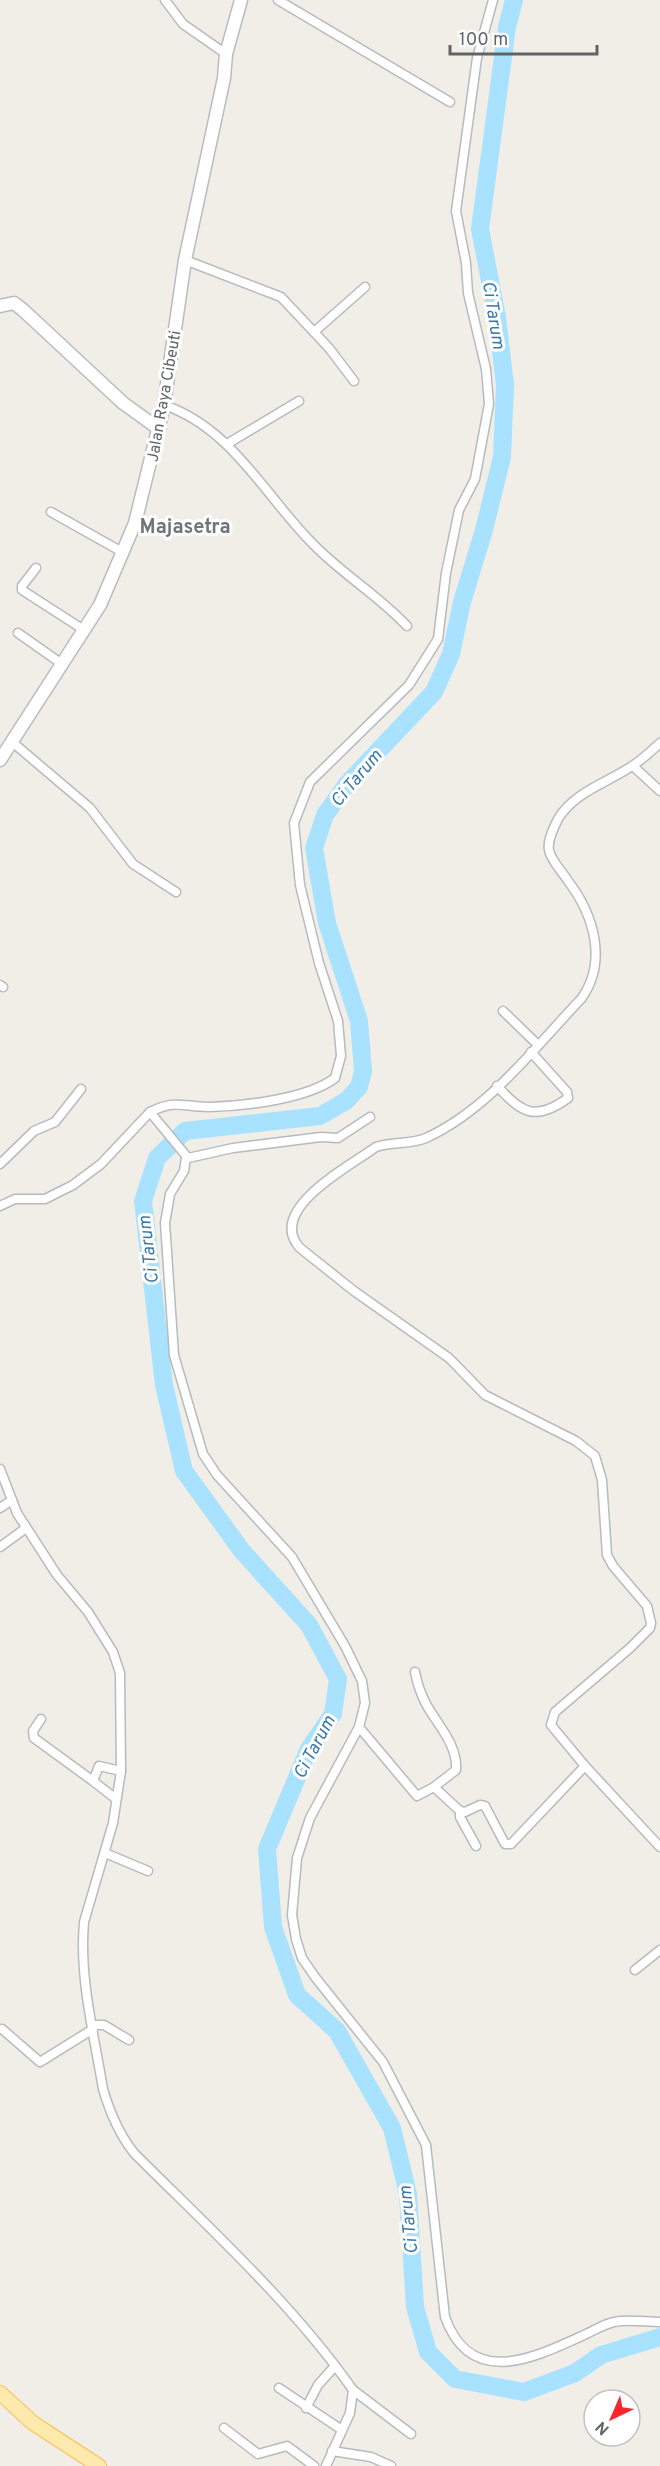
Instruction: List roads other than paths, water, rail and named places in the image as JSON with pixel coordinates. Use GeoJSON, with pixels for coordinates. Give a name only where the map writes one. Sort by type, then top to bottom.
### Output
{"type":"FeatureCollection","features":[{"type":"Feature","properties":{"kind":"main road","name":"Jalan Raya Cibeuti"},"geometry":{"type":"LineString","coordinates":[[0,760],[84,630],[124,553],[148,480],[164,405],[185,260],[224,78],[226,54],[241,0]]}},
{"type":"Feature","properties":{"kind":"main road"},"geometry":{"type":"LineString","coordinates":[[0,306],[14,303],[123,403],[159,429]]}},
{"type":"Feature","properties":{"kind":"main road"},"geometry":{"type":"LineString","coordinates":[[0,2393],[33,2423],[99,2466]]}},
{"type":"Feature","properties":{"kind":"street"},"geometry":{"type":"LineString","coordinates":[[165,0],[188,29],[204,37],[226,54]]}},
{"type":"Feature","properties":{"kind":"street"},"geometry":{"type":"LineString","coordinates":[[278,0],[450,102]]}},
{"type":"Feature","properties":{"kind":"street"},"geometry":{"type":"LineString","coordinates":[[0,1206],[15,1199],[45,1199],[73,1185],[101,1164],[142,1117],[152,1114],[167,1103],[210,1107],[300,1096],[321,1088],[335,1078],[341,1056],[338,1021],[319,963],[300,885],[294,823],[310,782],[409,685],[438,639],[446,573],[459,510],[475,479],[489,404],[486,369],[468,293],[466,263],[456,211],[477,58],[493,0]]}},
{"type":"Feature","properties":{"kind":"street"},"geometry":{"type":"LineString","coordinates":[[185,260],[274,293],[314,332],[354,381]]}},
{"type":"Feature","properties":{"kind":"street"},"geometry":{"type":"LineString","coordinates":[[314,332],[365,287]]}},
{"type":"Feature","properties":{"kind":"street"},"geometry":{"type":"LineString","coordinates":[[227,444],[299,401]]}},
{"type":"Feature","properties":{"kind":"street"},"geometry":{"type":"LineString","coordinates":[[164,405],[186,412],[205,424],[227,444],[313,544],[375,594],[406,626]]}},
{"type":"Feature","properties":{"kind":"street"},"geometry":{"type":"LineString","coordinates":[[51,512],[124,553]]}},
{"type":"Feature","properties":{"kind":"street"},"geometry":{"type":"LineString","coordinates":[[36,568],[22,586],[22,590],[84,630]]}},
{"type":"Feature","properties":{"kind":"street"},"geometry":{"type":"LineString","coordinates":[[18,633],[62,664]]}},
{"type":"Feature","properties":{"kind":"street"},"geometry":{"type":"LineString","coordinates":[[11,741],[90,808],[133,864],[176,892]]}},
{"type":"Feature","properties":{"kind":"street"},"geometry":{"type":"LineString","coordinates":[[660,743],[633,766],[572,802],[558,819],[548,843],[552,857],[587,911],[595,945],[596,964],[594,979],[588,989],[497,1086],[443,1129],[423,1139],[376,1147],[323,1185],[298,1207],[292,1216],[291,1231],[294,1241],[300,1248],[354,1291],[449,1358],[485,1395],[576,1441],[595,1456],[602,1480],[607,1555],[613,1566],[648,1606],[651,1623],[650,1628],[630,1648],[553,1713],[552,1725],[585,1766],[660,1846]]}},
{"type":"Feature","properties":{"kind":"street"},"geometry":{"type":"LineString","coordinates":[[633,766],[660,791]]}},
{"type":"Feature","properties":{"kind":"street"},"geometry":{"type":"LineString","coordinates":[[503,1011],[537,1044]]}},
{"type":"Feature","properties":{"kind":"street"},"geometry":{"type":"LineString","coordinates":[[497,1086],[516,1106],[530,1112],[549,1111],[568,1098],[567,1092],[531,1052]]}},
{"type":"Feature","properties":{"kind":"street"},"geometry":{"type":"LineString","coordinates":[[0,1164],[34,1131],[55,1122],[81,1089]]}},
{"type":"Feature","properties":{"kind":"street"},"geometry":{"type":"LineString","coordinates":[[152,1114],[184,1156],[184,1171],[170,1194],[165,1223],[174,1355],[203,1454],[217,1475],[292,1557],[345,1646],[362,1681],[365,1703],[359,1727],[310,1818],[297,1858],[292,1915],[302,1958],[383,2062],[426,2145],[445,2317],[452,2336],[473,2355],[488,2361],[515,2363],[540,2355],[613,2322],[660,2322]]}},
{"type":"Feature","properties":{"kind":"street"},"geometry":{"type":"LineString","coordinates":[[184,1156],[321,1137],[338,1138],[370,1117]]}},
{"type":"Feature","properties":{"kind":"street"},"geometry":{"type":"LineString","coordinates":[[0,1470],[26,1528],[113,1652],[121,1680],[121,1770],[105,1852],[86,1914],[82,1938],[83,1964],[103,2089],[123,2139],[134,2153],[243,2262],[335,2366],[353,2390],[411,2434]]}},
{"type":"Feature","properties":{"kind":"street"},"geometry":{"type":"LineString","coordinates":[[0,1508],[12,1500]]}},
{"type":"Feature","properties":{"kind":"street"},"geometry":{"type":"LineString","coordinates":[[0,1547],[26,1528]]}},
{"type":"Feature","properties":{"kind":"street"},"geometry":{"type":"LineString","coordinates":[[359,1727],[417,1796],[434,1787],[456,1770],[456,1760],[451,1745],[426,1704],[415,1672]]}},
{"type":"Feature","properties":{"kind":"street"},"geometry":{"type":"LineString","coordinates":[[41,1719],[33,1731],[34,1738],[116,1799]]}},
{"type":"Feature","properties":{"kind":"street"},"geometry":{"type":"LineString","coordinates":[[93,1781],[99,1766],[121,1770]]}},
{"type":"Feature","properties":{"kind":"street"},"geometry":{"type":"LineString","coordinates":[[434,1787],[460,1811],[465,1812],[480,1804],[485,1806],[503,1841],[511,1844],[585,1766]]}},
{"type":"Feature","properties":{"kind":"street"},"geometry":{"type":"LineString","coordinates":[[460,1811],[460,1817],[476,1846]]}},
{"type":"Feature","properties":{"kind":"street"},"geometry":{"type":"LineString","coordinates":[[105,1852],[148,1871]]}},
{"type":"Feature","properties":{"kind":"street"},"geometry":{"type":"LineString","coordinates":[[635,1970],[660,1950]]}},
{"type":"Feature","properties":{"kind":"street"},"geometry":{"type":"LineString","coordinates":[[2,2029],[40,2062],[93,2027],[104,2025],[129,2040]]}},
{"type":"Feature","properties":{"kind":"street"},"geometry":{"type":"LineString","coordinates":[[306,2408],[318,2385],[335,2366]]}},
{"type":"Feature","properties":{"kind":"street"},"geometry":{"type":"LineString","coordinates":[[279,2388],[342,2430]]}},
{"type":"Feature","properties":{"kind":"street"},"geometry":{"type":"LineString","coordinates":[[326,2466],[350,2413],[353,2390]]}},
{"type":"Feature","properties":{"kind":"street"},"geometry":{"type":"LineString","coordinates":[[224,2428],[258,2454],[287,2446],[314,2466]]}},
{"type":"Feature","properties":{"kind":"street"},"geometry":{"type":"LineString","coordinates":[[332,2451],[371,2457],[391,2466]]}},
{"type":"Feature","properties":{"kind":"waterway","name":"Ci Tarum"},"geometry":{"type":"LineString","coordinates":[[514,0],[507,27],[480,229],[497,317],[505,385],[502,457],[484,530],[462,602],[451,654],[434,692],[347,784],[325,815],[314,848],[327,923],[359,1021],[363,1071],[359,1087],[346,1101],[320,1116],[185,1131],[157,1158],[143,1201],[164,1385],[184,1471],[242,1551],[309,1625],[338,1679],[333,1714],[309,1749],[267,1849],[273,1927],[297,1995],[337,2031],[392,2128],[408,2194],[415,2307],[428,2352],[455,2379],[524,2392],[575,2373],[601,2355],[660,2337]]}},
{"type":"Feature","properties":{"kind":"district","name":"Majasetra"},"geometry":{"type":"Point","coordinates":[185,526]}}]}
